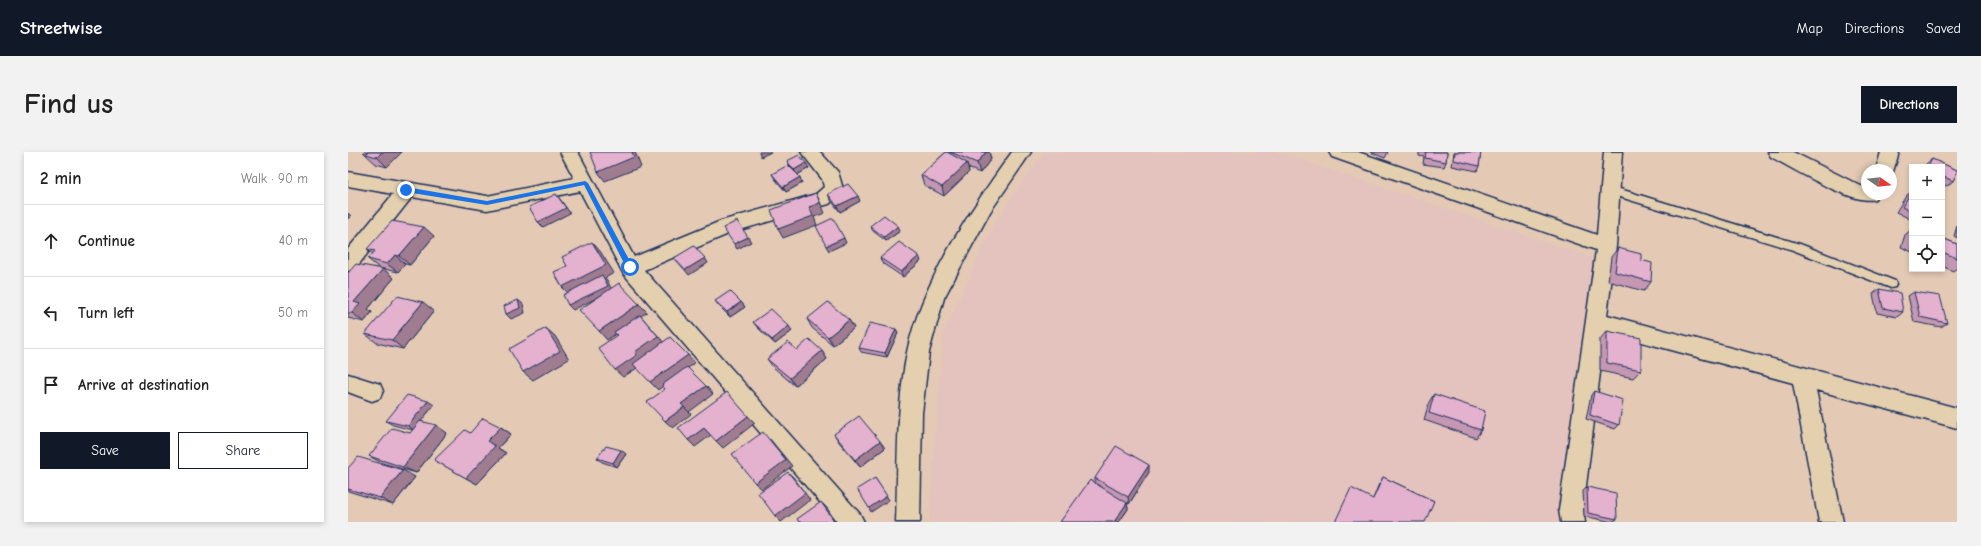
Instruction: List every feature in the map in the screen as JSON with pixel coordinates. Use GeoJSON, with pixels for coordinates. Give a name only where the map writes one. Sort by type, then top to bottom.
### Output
{"type":"FeatureCollection","features":[{"type":"Feature","properties":{"kind":"street"},"geometry":{"type":"LineString","coordinates":[[569,152],[630,267],[852,522]]}},
{"type":"Feature","properties":{"kind":"street"},"geometry":{"type":"LineString","coordinates":[[630,267],[728,226],[822,199],[834,189],[831,177],[810,152]]}},
{"type":"Feature","properties":{"kind":"street"},"geometry":{"type":"LineString","coordinates":[[908,522],[911,413],[918,352],[934,297],[983,206],[1022,152]]}},
{"type":"Feature","properties":{"kind":"street"},"geometry":{"type":"LineString","coordinates":[[1338,152],[1606,246]]}},
{"type":"Feature","properties":{"kind":"street"},"geometry":{"type":"LineString","coordinates":[[1573,522],[1571,510],[1606,246],[1613,152]]}},
{"type":"Feature","properties":{"kind":"street"},"geometry":{"type":"LineString","coordinates":[[1777,152],[1861,193]]}},
{"type":"Feature","properties":{"kind":"street"},"geometry":{"type":"LineString","coordinates":[[1887,164],[1890,152]]}},
{"type":"Feature","properties":{"kind":"street"},"geometry":{"type":"LineString","coordinates":[[348,178],[406,190],[487,203],[585,183]]}},
{"type":"Feature","properties":{"kind":"street"},"geometry":{"type":"LineString","coordinates":[[348,263],[406,190]]}},
{"type":"Feature","properties":{"kind":"street"},"geometry":{"type":"LineString","coordinates":[[1596,321],[1957,418]]}},
{"type":"Feature","properties":{"kind":"street"},"geometry":{"type":"LineString","coordinates":[[1803,377],[1831,522]]}},
{"type":"Feature","properties":{"kind":"street"},"geometry":{"type":"LineString","coordinates":[[348,383],[372,391]]}},
{"type":"Feature","properties":{"kind":"lane"},"geometry":{"type":"LineString","coordinates":[[1610,190],[1796,247],[1891,284]]}},
{"type":"Feature","properties":{"kind":"shaded area"},"geometry":{"type":"Polygon","coordinates":[[[1044,152],[1277,152],[1599,260],[1558,517],[1560,522],[929,522],[943,334],[996,220],[1044,152]]]}},
{"type":"Feature","properties":{"kind":"building"},"geometry":{"type":"Polygon","coordinates":[[[368,152],[382,152],[377,157],[366,154],[368,152]]]}},
{"type":"Feature","properties":{"kind":"building"},"geometry":{"type":"Polygon","coordinates":[[[590,152],[632,152],[634,157],[598,172],[590,152]]]}},
{"type":"Feature","properties":{"kind":"building"},"geometry":{"type":"Polygon","coordinates":[[[946,152],[967,163],[942,187],[921,175],[946,152]]]}},
{"type":"Feature","properties":{"kind":"building"},"geometry":{"type":"Polygon","coordinates":[[[950,152],[986,152],[977,163],[950,152]]]}},
{"type":"Feature","properties":{"kind":"building"},"geometry":{"type":"Polygon","coordinates":[[[1426,152],[1447,152],[1446,162],[1425,158],[1426,152]]]}},
{"type":"Feature","properties":{"kind":"building"},"geometry":{"type":"Polygon","coordinates":[[[1455,152],[1481,152],[1479,166],[1454,160],[1455,152]]]}},
{"type":"Feature","properties":{"kind":"building"},"geometry":{"type":"Polygon","coordinates":[[[799,155],[806,163],[794,170],[787,161],[799,155]]]}},
{"type":"Feature","properties":{"kind":"building"},"geometry":{"type":"Polygon","coordinates":[[[1932,159],[1943,164],[1930,164],[1932,159]]]}},
{"type":"Feature","properties":{"kind":"building"},"geometry":{"type":"Polygon","coordinates":[[[788,165],[800,177],[783,187],[772,174],[788,165]]]}},
{"type":"Feature","properties":{"kind":"building"},"geometry":{"type":"Polygon","coordinates":[[[1945,165],[1957,170],[1953,181],[1945,177],[1945,165]]]}},
{"type":"Feature","properties":{"kind":"building"},"geometry":{"type":"Polygon","coordinates":[[[848,184],[858,196],[837,206],[828,194],[848,184]]]}},
{"type":"Feature","properties":{"kind":"building"},"geometry":{"type":"Polygon","coordinates":[[[816,193],[820,203],[809,207],[813,216],[778,229],[771,210],[816,193]]]}},
{"type":"Feature","properties":{"kind":"building"},"geometry":{"type":"Polygon","coordinates":[[[556,194],[566,208],[538,222],[529,207],[556,194]]]}},
{"type":"Feature","properties":{"kind":"building"},"geometry":{"type":"Polygon","coordinates":[[[1909,196],[1909,210],[1902,207],[1909,196]]]}},
{"type":"Feature","properties":{"kind":"building"},"geometry":{"type":"Polygon","coordinates":[[[884,215],[898,226],[884,237],[870,226],[884,215]]]}},
{"type":"Feature","properties":{"kind":"building"},"geometry":{"type":"Polygon","coordinates":[[[833,218],[844,238],[826,246],[816,226],[833,218]]]}},
{"type":"Feature","properties":{"kind":"building"},"geometry":{"type":"Polygon","coordinates":[[[392,221],[424,227],[399,256],[395,255],[387,264],[368,259],[375,251],[367,249],[392,221]]]}},
{"type":"Feature","properties":{"kind":"building"},"geometry":{"type":"Polygon","coordinates":[[[737,221],[748,237],[734,244],[723,228],[737,221]]]}},
{"type":"Feature","properties":{"kind":"building"},"geometry":{"type":"Polygon","coordinates":[[[1945,239],[1957,244],[1957,258],[1945,253],[1945,239]]]}},
{"type":"Feature","properties":{"kind":"building"},"geometry":{"type":"Polygon","coordinates":[[[592,242],[606,265],[562,287],[554,272],[567,266],[562,257],[592,242]]]}},
{"type":"Feature","properties":{"kind":"building"},"geometry":{"type":"Polygon","coordinates":[[[899,242],[919,256],[901,272],[880,258],[899,242]]]}},
{"type":"Feature","properties":{"kind":"building"},"geometry":{"type":"Polygon","coordinates":[[[694,246],[705,258],[685,270],[674,258],[694,246]]]}},
{"type":"Feature","properties":{"kind":"building"},"geometry":{"type":"Polygon","coordinates":[[[1618,248],[1641,254],[1641,260],[1652,263],[1651,282],[1615,272],[1618,248]]]}},
{"type":"Feature","properties":{"kind":"building"},"geometry":{"type":"Polygon","coordinates":[[[356,264],[383,269],[354,302],[360,304],[352,313],[348,313],[348,273],[356,264]]]}},
{"type":"Feature","properties":{"kind":"building"},"geometry":{"type":"Polygon","coordinates":[[[602,275],[608,286],[568,305],[563,295],[602,275]]]}},
{"type":"Feature","properties":{"kind":"building"},"geometry":{"type":"Polygon","coordinates":[[[619,283],[639,304],[599,331],[579,310],[619,283]]]}},
{"type":"Feature","properties":{"kind":"building"},"geometry":{"type":"Polygon","coordinates":[[[1879,289],[1900,293],[1903,312],[1883,308],[1879,289]]]}},
{"type":"Feature","properties":{"kind":"building"},"geometry":{"type":"Polygon","coordinates":[[[730,291],[741,302],[727,312],[715,301],[730,291]]]}},
{"type":"Feature","properties":{"kind":"building"},"geometry":{"type":"Polygon","coordinates":[[[1914,292],[1940,296],[1947,323],[1920,317],[1914,292]]]}},
{"type":"Feature","properties":{"kind":"building"},"geometry":{"type":"Polygon","coordinates":[[[397,296],[423,302],[392,340],[365,334],[397,296]]]}},
{"type":"Feature","properties":{"kind":"building"},"geometry":{"type":"Polygon","coordinates":[[[518,300],[520,308],[506,314],[504,306],[518,300]]]}},
{"type":"Feature","properties":{"kind":"building"},"geometry":{"type":"Polygon","coordinates":[[[828,302],[849,320],[828,337],[807,319],[828,302]]]}},
{"type":"Feature","properties":{"kind":"building"},"geometry":{"type":"Polygon","coordinates":[[[771,309],[789,326],[772,340],[753,322],[771,309]]]}},
{"type":"Feature","properties":{"kind":"building"},"geometry":{"type":"Polygon","coordinates":[[[640,315],[658,336],[635,352],[637,355],[615,370],[598,348],[617,335],[614,332],[640,315]]]}},
{"type":"Feature","properties":{"kind":"building"},"geometry":{"type":"Polygon","coordinates":[[[870,323],[896,329],[885,353],[859,348],[870,323]]]}},
{"type":"Feature","properties":{"kind":"building"},"geometry":{"type":"Polygon","coordinates":[[[546,328],[560,351],[523,372],[509,349],[546,328]]]}},
{"type":"Feature","properties":{"kind":"building"},"geometry":{"type":"Polygon","coordinates":[[[1607,331],[1641,338],[1641,370],[1607,363],[1607,331]]]}},
{"type":"Feature","properties":{"kind":"building"},"geometry":{"type":"Polygon","coordinates":[[[670,337],[688,355],[650,382],[633,364],[670,337]]]}},
{"type":"Feature","properties":{"kind":"building"},"geometry":{"type":"Polygon","coordinates":[[[809,339],[822,351],[790,378],[767,359],[788,342],[797,350],[809,339]]]}},
{"type":"Feature","properties":{"kind":"building"},"geometry":{"type":"Polygon","coordinates":[[[687,367],[706,386],[681,404],[684,407],[665,421],[647,402],[665,389],[662,385],[687,367]]]}},
{"type":"Feature","properties":{"kind":"building"},"geometry":{"type":"Polygon","coordinates":[[[1594,391],[1623,400],[1619,425],[1590,415],[1594,391]]]}},
{"type":"Feature","properties":{"kind":"building"},"geometry":{"type":"Polygon","coordinates":[[[727,392],[748,416],[716,441],[704,428],[688,440],[678,428],[727,392]]]}},
{"type":"Feature","properties":{"kind":"building"},"geometry":{"type":"Polygon","coordinates":[[[1434,394],[1485,411],[1481,430],[1429,413],[1434,394]]]}},
{"type":"Feature","properties":{"kind":"building"},"geometry":{"type":"Polygon","coordinates":[[[407,395],[428,401],[408,426],[386,421],[407,395]]]}},
{"type":"Feature","properties":{"kind":"building"},"geometry":{"type":"Polygon","coordinates":[[[859,416],[880,441],[855,460],[834,434],[859,416]]]}},
{"type":"Feature","properties":{"kind":"building"},"geometry":{"type":"Polygon","coordinates":[[[483,418],[501,427],[487,441],[495,446],[466,478],[434,460],[465,430],[470,433],[483,418]]]}},
{"type":"Feature","properties":{"kind":"building"},"geometry":{"type":"Polygon","coordinates":[[[420,421],[436,425],[403,467],[369,456],[392,428],[410,433],[420,421]]]}},
{"type":"Feature","properties":{"kind":"building"},"geometry":{"type":"Polygon","coordinates":[[[763,432],[786,460],[755,483],[732,454],[763,432]]]}},
{"type":"Feature","properties":{"kind":"building"},"geometry":{"type":"Polygon","coordinates":[[[606,446],[621,450],[613,463],[597,458],[606,446]]]}},
{"type":"Feature","properties":{"kind":"building"},"geometry":{"type":"Polygon","coordinates":[[[1116,446],[1149,465],[1128,497],[1095,478],[1116,446]]]}},
{"type":"Feature","properties":{"kind":"building"},"geometry":{"type":"Polygon","coordinates":[[[358,457],[403,470],[380,498],[348,489],[348,468],[358,457]]]}},
{"type":"Feature","properties":{"kind":"building"},"geometry":{"type":"Polygon","coordinates":[[[788,472],[805,493],[775,516],[758,493],[788,472]]]}},
{"type":"Feature","properties":{"kind":"building"},"geometry":{"type":"Polygon","coordinates":[[[1383,477],[1434,501],[1425,522],[1335,522],[1351,488],[1373,499],[1383,477]]]}},
{"type":"Feature","properties":{"kind":"building"},"geometry":{"type":"Polygon","coordinates":[[[875,478],[887,496],[869,508],[857,489],[875,478]]]}},
{"type":"Feature","properties":{"kind":"building"},"geometry":{"type":"Polygon","coordinates":[[[1090,480],[1127,503],[1114,522],[1060,522],[1090,480]]]}},
{"type":"Feature","properties":{"kind":"building"},"geometry":{"type":"Polygon","coordinates":[[[1587,487],[1616,493],[1617,519],[1588,513],[1587,487]]]}},
{"type":"Feature","properties":{"kind":"building"},"geometry":{"type":"Polygon","coordinates":[[[821,502],[835,522],[799,522],[797,519],[821,502]]]}},
{"type":"Feature","properties":{"kind":"route"},"geometry":{"type":"LineString","coordinates":[[406,190],[487,203],[585,183],[630,267]]}}]}
